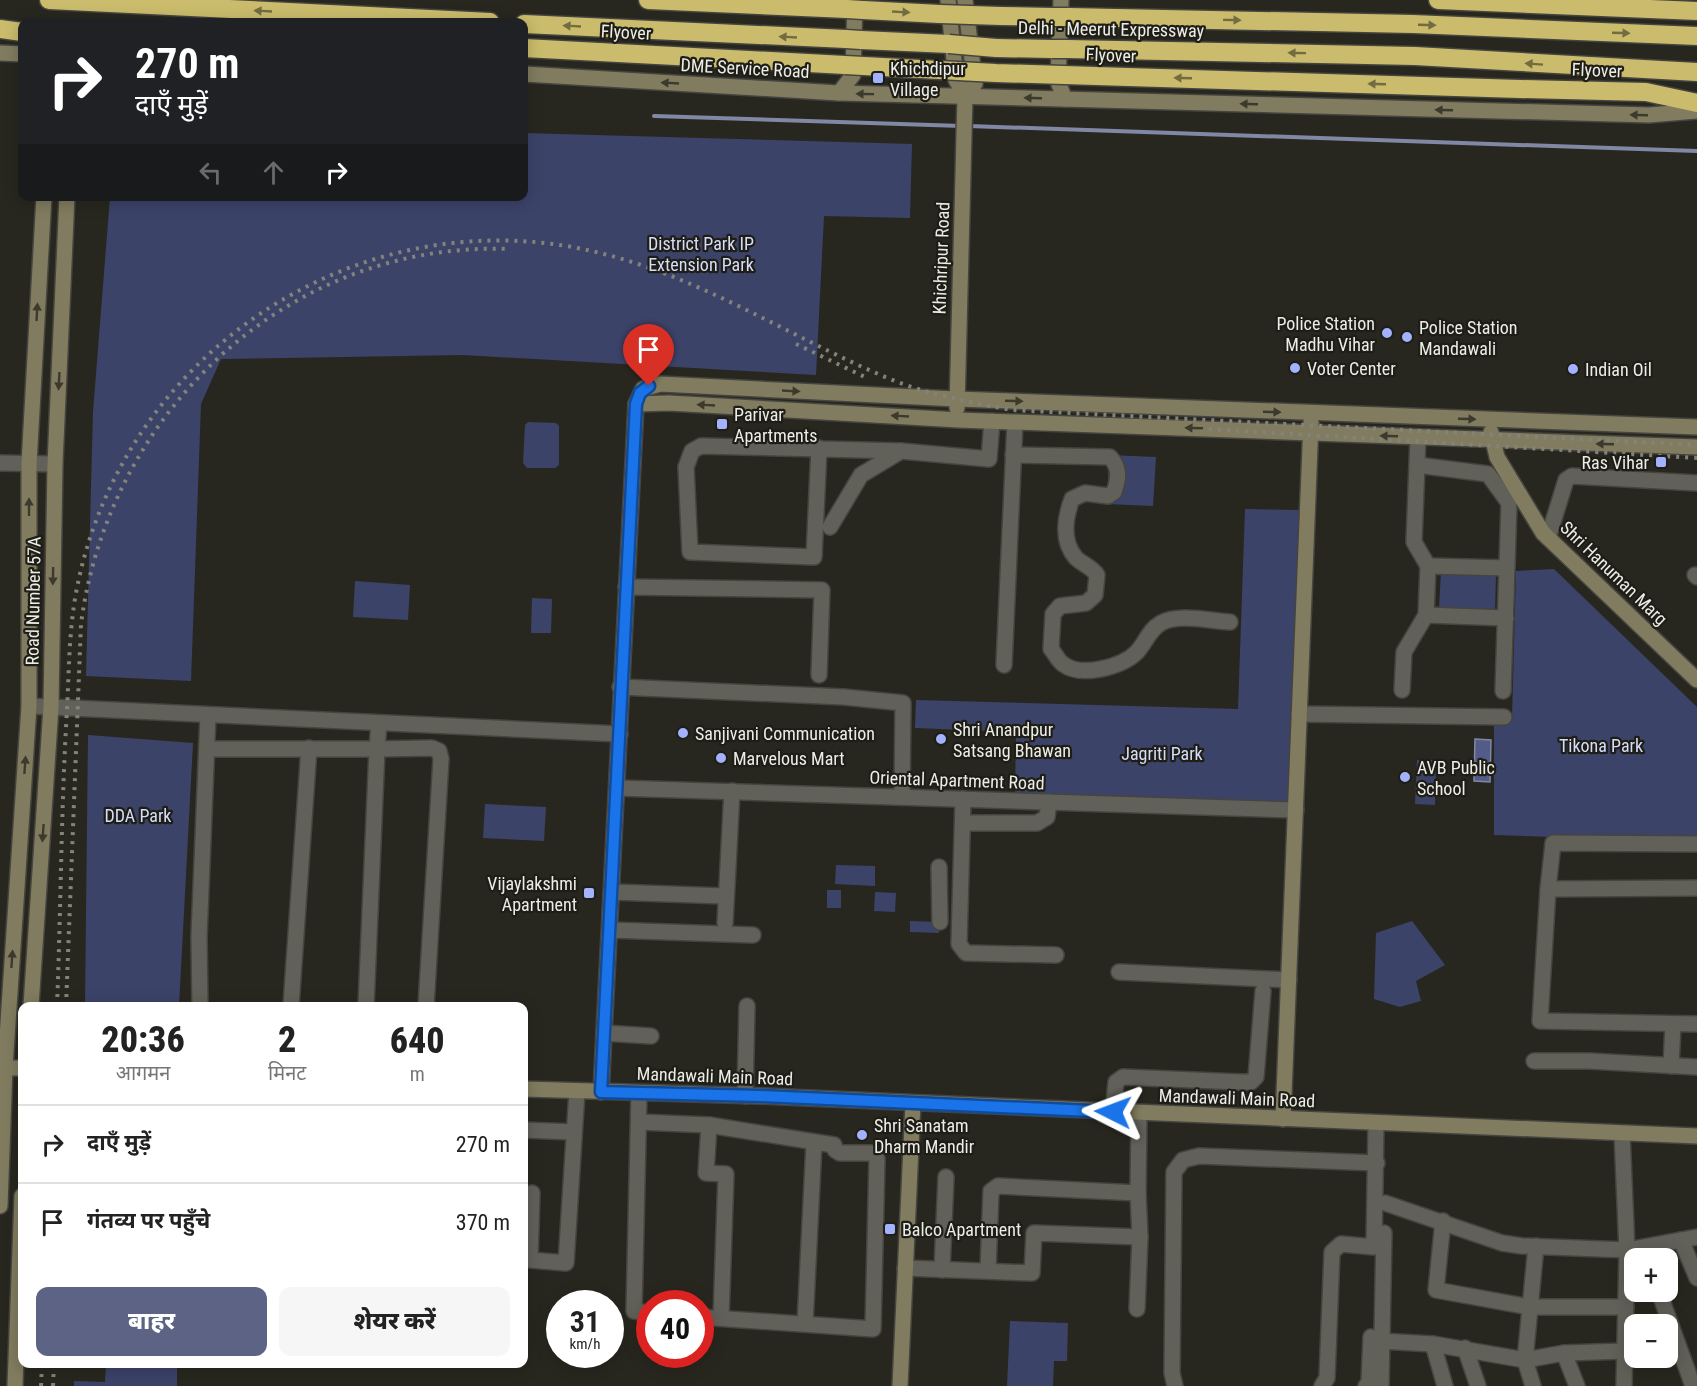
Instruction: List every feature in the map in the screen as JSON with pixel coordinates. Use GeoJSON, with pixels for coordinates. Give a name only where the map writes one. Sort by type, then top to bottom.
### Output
{"type":"FeatureCollection","features":[{"type":"Feature","properties":{"kind":"highway"},"geometry":{"type":"LineString","coordinates":[[49,0],[410,18]]}},
{"type":"Feature","properties":{"kind":"highway","name":"Delhi - Meerut Expressway"},"geometry":{"type":"LineString","coordinates":[[648,0],[944,7],[1001,16],[1061,11],[1697,36]]}},
{"type":"Feature","properties":{"kind":"highway"},"geometry":{"type":"LineString","coordinates":[[1438,0],[1697,11]]}},
{"type":"Feature","properties":{"kind":"highway","name":"Delhi - Meerut Expressway"},"geometry":{"type":"LineString","coordinates":[[528,24],[996,48],[1415,56],[1697,72]]}},
{"type":"Feature","properties":{"kind":"highway"},"geometry":{"type":"LineString","coordinates":[[0,29],[18,31]]}},
{"type":"Feature","properties":{"kind":"highway","name":"Flyover"},"geometry":{"type":"LineString","coordinates":[[528,48],[945,71],[1646,92],[1697,103]]}},
{"type":"Feature","properties":{"kind":"street","name":"Khichripur Road"},"geometry":{"type":"LineString","coordinates":[[965,0],[975,84],[965,96]]}},
{"type":"Feature","properties":{"kind":"street"},"geometry":{"type":"LineString","coordinates":[[839,93],[852,75],[855,6]]}},
{"type":"Feature","properties":{"kind":"street","name":"Khichripur Road"},"geometry":{"type":"LineString","coordinates":[[944,7],[956,80],[965,96],[956,399],[959,420]]}},
{"type":"Feature","properties":{"kind":"street"},"geometry":{"type":"LineString","coordinates":[[1061,11],[1058,82],[1065,99]]}},
{"type":"Feature","properties":{"kind":"street"},"geometry":{"type":"LineString","coordinates":[[0,53],[18,54]]}},
{"type":"Feature","properties":{"kind":"street","name":"DME Service Road"},"geometry":{"type":"LineString","coordinates":[[528,74],[839,93],[1649,116],[1697,111]]}},
{"type":"Feature","properties":{"kind":"street","name":"Road Number 57A"},"geometry":{"type":"LineString","coordinates":[[0,1206],[5,1068],[29,706],[29,464],[44,201]]}},
{"type":"Feature","properties":{"kind":"street","name":"Road Number 57A"},"geometry":{"type":"LineString","coordinates":[[32,1002],[51,707],[55,464],[67,201]]}},
{"type":"Feature","properties":{"kind":"street"},"geometry":{"type":"LineString","coordinates":[[601,1092],[636,404],[643,389],[660,384],[956,399],[1690,427],[1690,447],[959,420],[669,403],[636,404]]}},
{"type":"Feature","properties":{"kind":"street"},"geometry":{"type":"LineString","coordinates":[[1282,1119],[1312,413]]}},
{"type":"Feature","properties":{"kind":"street","name":"Shri Hanuman Marg"},"geometry":{"type":"LineString","coordinates":[[1491,420],[1491,439],[1497,457],[1548,538],[1697,680]]}},
{"type":"Feature","properties":{"kind":"street"},"geometry":{"type":"LineString","coordinates":[[819,448],[814,557],[690,552],[686,466],[692,451],[700,446],[730,445],[819,448],[901,451],[989,459],[992,421]]}},
{"type":"Feature","properties":{"kind":"street"},"geometry":{"type":"LineString","coordinates":[[1004,665],[1016,422]]}},
{"type":"Feature","properties":{"kind":"street"},"geometry":{"type":"LineString","coordinates":[[1402,690],[1404,652],[1426,615],[1428,566],[1414,542],[1418,437]]}},
{"type":"Feature","properties":{"kind":"street"},"geometry":{"type":"LineString","coordinates":[[830,527],[861,475],[901,451]]}},
{"type":"Feature","properties":{"kind":"street"},"geometry":{"type":"LineString","coordinates":[[1013,454],[1110,457],[1117,464],[1119,474],[1114,492],[1108,496],[1085,494],[1072,500],[1066,518],[1067,542],[1077,559],[1092,567],[1097,575],[1095,595],[1086,603],[1060,606],[1053,614],[1051,649],[1063,664],[1079,669],[1106,668],[1123,662],[1136,652],[1152,629],[1174,619],[1230,622]]}},
{"type":"Feature","properties":{"kind":"street"},"geometry":{"type":"LineString","coordinates":[[0,464],[55,464]]}},
{"type":"Feature","properties":{"kind":"street"},"geometry":{"type":"LineString","coordinates":[[1417,465],[1488,474],[1509,504],[1503,692]]}},
{"type":"Feature","properties":{"kind":"street"},"geometry":{"type":"LineString","coordinates":[[1548,538],[1566,480],[1572,476],[1697,483]]}},
{"type":"Feature","properties":{"kind":"street"},"geometry":{"type":"LineString","coordinates":[[1428,566],[1506,568]]}},
{"type":"Feature","properties":{"kind":"street"},"geometry":{"type":"LineString","coordinates":[[626,587],[822,590],[819,675]]}},
{"type":"Feature","properties":{"kind":"street"},"geometry":{"type":"LineString","coordinates":[[1426,615],[1506,618]]}},
{"type":"Feature","properties":{"kind":"street"},"geometry":{"type":"LineString","coordinates":[[620,687],[844,697],[903,703],[902,797]]}},
{"type":"Feature","properties":{"kind":"street"},"geometry":{"type":"LineString","coordinates":[[29,706],[620,734]]}},
{"type":"Feature","properties":{"kind":"street"},"geometry":{"type":"LineString","coordinates":[[1299,714],[1504,717]]}},
{"type":"Feature","properties":{"kind":"street"},"geometry":{"type":"LineString","coordinates":[[200,1002],[199,937],[208,715]]}},
{"type":"Feature","properties":{"kind":"street"},"geometry":{"type":"LineString","coordinates":[[366,1002],[379,723]]}},
{"type":"Feature","properties":{"kind":"street"},"geometry":{"type":"LineString","coordinates":[[291,1002],[309,748]]}},
{"type":"Feature","properties":{"kind":"street"},"geometry":{"type":"LineString","coordinates":[[207,749],[432,748],[439,751],[441,759],[426,1002]]}},
{"type":"Feature","properties":{"kind":"street","name":"Oriental Apartment Road"},"geometry":{"type":"LineString","coordinates":[[618,788],[1296,810]]}},
{"type":"Feature","properties":{"kind":"street"},"geometry":{"type":"LineString","coordinates":[[724,923],[732,791]]}},
{"type":"Feature","properties":{"kind":"street"},"geometry":{"type":"LineString","coordinates":[[963,800],[959,944],[966,953],[1056,955]]}},
{"type":"Feature","properties":{"kind":"street"},"geometry":{"type":"LineString","coordinates":[[963,823],[1037,823],[1047,818],[1049,802]]}},
{"type":"Feature","properties":{"kind":"street"},"geometry":{"type":"LineString","coordinates":[[1697,844],[1553,843],[1540,1021],[1697,1024]]}},
{"type":"Feature","properties":{"kind":"street"},"geometry":{"type":"LineString","coordinates":[[939,867],[940,922]]}},
{"type":"Feature","properties":{"kind":"street"},"geometry":{"type":"LineString","coordinates":[[1548,889],[1697,888]]}},
{"type":"Feature","properties":{"kind":"street"},"geometry":{"type":"LineString","coordinates":[[612,892],[725,896]]}},
{"type":"Feature","properties":{"kind":"street"},"geometry":{"type":"LineString","coordinates":[[610,930],[753,935]]}},
{"type":"Feature","properties":{"kind":"street"},"geometry":{"type":"LineString","coordinates":[[1119,972],[1288,980]]}},
{"type":"Feature","properties":{"kind":"street"},"geometry":{"type":"LineString","coordinates":[[1113,1112],[1116,1082],[1123,1077],[1251,1082],[1256,1077],[1263,991]]}},
{"type":"Feature","properties":{"kind":"street"},"geometry":{"type":"LineString","coordinates":[[745,1096],[747,1006]]}},
{"type":"Feature","properties":{"kind":"street"},"geometry":{"type":"LineString","coordinates":[[1671,1066],[1672,1024]]}},
{"type":"Feature","properties":{"kind":"street"},"geometry":{"type":"LineString","coordinates":[[604,1033],[651,1036]]}},
{"type":"Feature","properties":{"kind":"street"},"geometry":{"type":"LineString","coordinates":[[1534,1061],[1589,1061],[1697,1067]]}},
{"type":"Feature","properties":{"kind":"street"},"geometry":{"type":"LineString","coordinates":[[5,1068],[18,1068]]}},
{"type":"Feature","properties":{"kind":"street","name":"Mandawali Main Road"},"geometry":{"type":"LineString","coordinates":[[528,1089],[745,1096],[1697,1136]]}},
{"type":"Feature","properties":{"kind":"street"},"geometry":{"type":"LineString","coordinates":[[532,1193],[530,1260],[566,1263],[577,1091]]}},
{"type":"Feature","properties":{"kind":"street"},"geometry":{"type":"LineString","coordinates":[[636,1311],[634,1311],[639,1093]]}},
{"type":"Feature","properties":{"kind":"street"},"geometry":{"type":"LineString","coordinates":[[900,1386],[913,1103]]}},
{"type":"Feature","properties":{"kind":"street"},"geometry":{"type":"LineString","coordinates":[[1137,1309],[1140,1238],[1139,1113]]}},
{"type":"Feature","properties":{"kind":"street"},"geometry":{"type":"LineString","coordinates":[[639,1122],[710,1125],[834,1145],[840,1153],[875,1154],[873,1329],[714,1318]]}},
{"type":"Feature","properties":{"kind":"street"},"geometry":{"type":"LineString","coordinates":[[1366,1386],[1369,1383],[1377,1163],[1381,1123]]}},
{"type":"Feature","properties":{"kind":"street"},"geometry":{"type":"LineString","coordinates":[[1381,1123],[1385,1203],[1380,1341],[1381,1386]]}},
{"type":"Feature","properties":{"kind":"street"},"geometry":{"type":"LineString","coordinates":[[710,1125],[706,1173],[726,1174],[721,1318]]}},
{"type":"Feature","properties":{"kind":"street"},"geometry":{"type":"LineString","coordinates":[[528,1130],[574,1132]]}},
{"type":"Feature","properties":{"kind":"street"},"geometry":{"type":"LineString","coordinates":[[1622,1134],[1627,1248]]}},
{"type":"Feature","properties":{"kind":"street"},"geometry":{"type":"LineString","coordinates":[[805,1324],[814,1143]]}},
{"type":"Feature","properties":{"kind":"street"},"geometry":{"type":"LineString","coordinates":[[1175,1386],[1172,1373],[1174,1172],[1183,1160],[1199,1156],[1377,1163]]}},
{"type":"Feature","properties":{"kind":"street"},"geometry":{"type":"LineString","coordinates":[[942,1270],[946,1176]]}},
{"type":"Feature","properties":{"kind":"street"},"geometry":{"type":"LineString","coordinates":[[988,1271],[991,1191],[998,1186],[1138,1193]]}},
{"type":"Feature","properties":{"kind":"street"},"geometry":{"type":"LineString","coordinates":[[1385,1203],[1502,1243],[1624,1250]]}},
{"type":"Feature","properties":{"kind":"street"},"geometry":{"type":"LineString","coordinates":[[1443,1221],[1436,1290],[1530,1307],[1626,1307]]}},
{"type":"Feature","properties":{"kind":"street"},"geometry":{"type":"LineString","coordinates":[[905,1268],[1032,1273],[1034,1233],[1140,1238]]}},
{"type":"Feature","properties":{"kind":"street"},"geometry":{"type":"LineString","coordinates":[[1659,1248],[1697,1237]]}},
{"type":"Feature","properties":{"kind":"street"},"geometry":{"type":"LineString","coordinates":[[1681,1240],[1697,1278]]}},
{"type":"Feature","properties":{"kind":"street"},"geometry":{"type":"LineString","coordinates":[[1322,1386],[1326,1378],[1332,1252],[1341,1244],[1374,1247]]}},
{"type":"Feature","properties":{"kind":"street"},"geometry":{"type":"LineString","coordinates":[[1533,1386],[1525,1360],[1536,1246]]}},
{"type":"Feature","properties":{"kind":"street"},"geometry":{"type":"LineString","coordinates":[[1626,1302],[1626,1314]]}},
{"type":"Feature","properties":{"kind":"street"},"geometry":{"type":"LineString","coordinates":[[1663,1302],[1693,1386]]}},
{"type":"Feature","properties":{"kind":"street"},"geometry":{"type":"LineString","coordinates":[[15,1386],[18,1305]]}},
{"type":"Feature","properties":{"kind":"street"},"geometry":{"type":"LineString","coordinates":[[1380,1341],[1465,1348],[1525,1360],[1564,1353],[1624,1351]]}},
{"type":"Feature","properties":{"kind":"street"},"geometry":{"type":"LineString","coordinates":[[1433,1344],[1444,1386]]}},
{"type":"Feature","properties":{"kind":"street"},"geometry":{"type":"LineString","coordinates":[[1465,1348],[1478,1386]]}},
{"type":"Feature","properties":{"kind":"street"},"geometry":{"type":"LineString","coordinates":[[1564,1353],[1577,1386]]}},
{"type":"Feature","properties":{"kind":"street"},"geometry":{"type":"LineString","coordinates":[[1624,1386],[1625,1368]]}},
{"type":"Feature","properties":{"kind":"green space","name":"District Park IP Extension Park"},"geometry":{"type":"Polygon","coordinates":[[[528,133],[912,144],[910,218],[824,216],[816,375],[463,355],[221,359],[201,404],[191,681],[86,676],[93,412],[110,201],[528,201],[528,133]]]}},
{"type":"Feature","properties":{"kind":"green space"},"geometry":{"type":"Polygon","coordinates":[[[528,422],[556,423],[559,426],[559,465],[555,468],[527,468],[523,463],[525,425],[528,422]]]}},
{"type":"Feature","properties":{"kind":"green space"},"geometry":{"type":"Polygon","coordinates":[[[1109,455],[1156,457],[1153,506],[1107,504],[1109,455]]]}},
{"type":"Feature","properties":{"kind":"green space","name":"Jagriti Park"},"geometry":{"type":"Polygon","coordinates":[[[1245,509],[1299,510],[1290,803],[1015,794],[1016,732],[915,728],[916,700],[1238,709],[1245,509]]]}},
{"type":"Feature","properties":{"kind":"green space","name":"Tikona Park"},"geometry":{"type":"Polygon","coordinates":[[[1554,569],[1697,707],[1697,842],[1494,835],[1494,718],[1512,718],[1516,571],[1554,569]]]}},
{"type":"Feature","properties":{"kind":"green space"},"geometry":{"type":"Polygon","coordinates":[[[1441,571],[1496,574],[1495,611],[1439,609],[1441,571]]]}},
{"type":"Feature","properties":{"kind":"green space"},"geometry":{"type":"Polygon","coordinates":[[[355,581],[410,585],[408,620],[353,617],[355,581]]]}},
{"type":"Feature","properties":{"kind":"green space"},"geometry":{"type":"Polygon","coordinates":[[[532,598],[552,599],[551,633],[531,633],[532,598]]]}},
{"type":"Feature","properties":{"kind":"green space","name":"DDA Park"},"geometry":{"type":"Polygon","coordinates":[[[88,735],[193,743],[179,1002],[85,1002],[88,735]]]}},
{"type":"Feature","properties":{"kind":"green space"},"geometry":{"type":"Polygon","coordinates":[[[1417,760],[1436,760],[1435,805],[1415,804],[1417,760]]]}},
{"type":"Feature","properties":{"kind":"green space"},"geometry":{"type":"Polygon","coordinates":[[[485,804],[546,807],[544,841],[483,838],[485,804]]]}},
{"type":"Feature","properties":{"kind":"green space"},"geometry":{"type":"Polygon","coordinates":[[[836,865],[875,866],[875,886],[835,884],[836,865]]]}},
{"type":"Feature","properties":{"kind":"green space"},"geometry":{"type":"Polygon","coordinates":[[[827,890],[841,890],[841,908],[827,908],[827,890]]]}},
{"type":"Feature","properties":{"kind":"green space"},"geometry":{"type":"Polygon","coordinates":[[[875,892],[896,893],[895,912],[874,911],[875,892]]]}},
{"type":"Feature","properties":{"kind":"green space"},"geometry":{"type":"Polygon","coordinates":[[[910,921],[939,922],[939,933],[910,932],[910,921]]]}},
{"type":"Feature","properties":{"kind":"green space"},"geometry":{"type":"Polygon","coordinates":[[[1412,921],[1445,965],[1416,981],[1421,1001],[1400,1007],[1374,999],[1376,933],[1412,921]]]}},
{"type":"Feature","properties":{"kind":"green space"},"geometry":{"type":"Polygon","coordinates":[[[1010,1321],[1068,1323],[1067,1361],[1054,1361],[1053,1386],[1007,1386],[1010,1321]]]}},
{"type":"Feature","properties":{"kind":"green space"},"geometry":{"type":"Polygon","coordinates":[[[106,1368],[177,1368],[177,1386],[74,1386],[74,1381],[105,1382],[106,1368]]]}},
{"type":"Feature","properties":{"kind":"shaded area"},"geometry":{"type":"Polygon","coordinates":[[[1475,739],[1491,740],[1490,782],[1474,781],[1475,739]]]}},
{"type":"Feature","properties":{"kind":"waterway"},"geometry":{"type":"LineString","coordinates":[[654,116],[962,126]]}},
{"type":"Feature","properties":{"kind":"waterway"},"geometry":{"type":"LineString","coordinates":[[969,126],[1697,151]]}},
{"type":"Feature","properties":{"kind":"railway"},"geometry":{"type":"LineString","coordinates":[[57,1002],[63,784],[71,636],[76,593],[102,506],[144,429],[200,363],[267,309],[344,270],[427,247],[515,241],[604,254],[641,265],[712,293],[849,361],[914,388],[1012,410],[1697,445]]}},
{"type":"Feature","properties":{"kind":"railway"},"geometry":{"type":"LineString","coordinates":[[66,1002],[81,624],[98,546],[129,474],[171,410],[223,354],[284,308],[353,274],[429,254],[509,249]]}},
{"type":"Feature","properties":{"kind":"railway"},"geometry":{"type":"LineString","coordinates":[[796,344],[867,378]]}},
{"type":"Feature","properties":{"kind":"railway"},"geometry":{"type":"LineString","coordinates":[[1191,428],[1697,458]]}},
{"type":"Feature","properties":{"kind":"railway"},"geometry":{"type":"LineString","coordinates":[[41,1386],[42,1368]]}},
{"type":"Feature","properties":{"kind":"railway"},"geometry":{"type":"LineString","coordinates":[[53,1386],[54,1368]]}},
{"type":"Feature","properties":{"kind":"place","name":"Khichdipur Village"},"geometry":{"type":"Point","coordinates":[878,78]}},
{"type":"Feature","properties":{"kind":"place","name":"Police Station Madhu Vihar"},"geometry":{"type":"Point","coordinates":[1387,333]}},
{"type":"Feature","properties":{"kind":"place","name":"Police Station Mandawali"},"geometry":{"type":"Point","coordinates":[1407,337]}},
{"type":"Feature","properties":{"kind":"place","name":"Voter Center"},"geometry":{"type":"Point","coordinates":[1295,368]}},
{"type":"Feature","properties":{"kind":"place","name":"Indian Oil"},"geometry":{"type":"Point","coordinates":[1573,369]}},
{"type":"Feature","properties":{"kind":"place","name":"Parivar Apartments"},"geometry":{"type":"Point","coordinates":[722,424]}},
{"type":"Feature","properties":{"kind":"place","name":"Ras Vihar"},"geometry":{"type":"Point","coordinates":[1661,462]}},
{"type":"Feature","properties":{"kind":"place","name":"Sanjivani Communication"},"geometry":{"type":"Point","coordinates":[683,733]}},
{"type":"Feature","properties":{"kind":"place","name":"Shri Anandpur Satsang Bhawan"},"geometry":{"type":"Point","coordinates":[941,739]}},
{"type":"Feature","properties":{"kind":"place","name":"Marvelous Mart"},"geometry":{"type":"Point","coordinates":[721,758]}},
{"type":"Feature","properties":{"kind":"place","name":"AVB Public School"},"geometry":{"type":"Point","coordinates":[1405,777]}},
{"type":"Feature","properties":{"kind":"place","name":"Vijaylakshmi Apartment"},"geometry":{"type":"Point","coordinates":[589,893]}},
{"type":"Feature","properties":{"kind":"place","name":"Shri Sanatam Dharm Mandir"},"geometry":{"type":"Point","coordinates":[862,1135]}},
{"type":"Feature","properties":{"kind":"place","name":"Balco Apartment"},"geometry":{"type":"Point","coordinates":[890,1229]}},
{"type":"Feature","properties":{"kind":"route"},"geometry":{"type":"LineString","coordinates":[[649,386],[640,393],[636,404],[601,1092],[760,1096],[1113,1112]]}}]}
